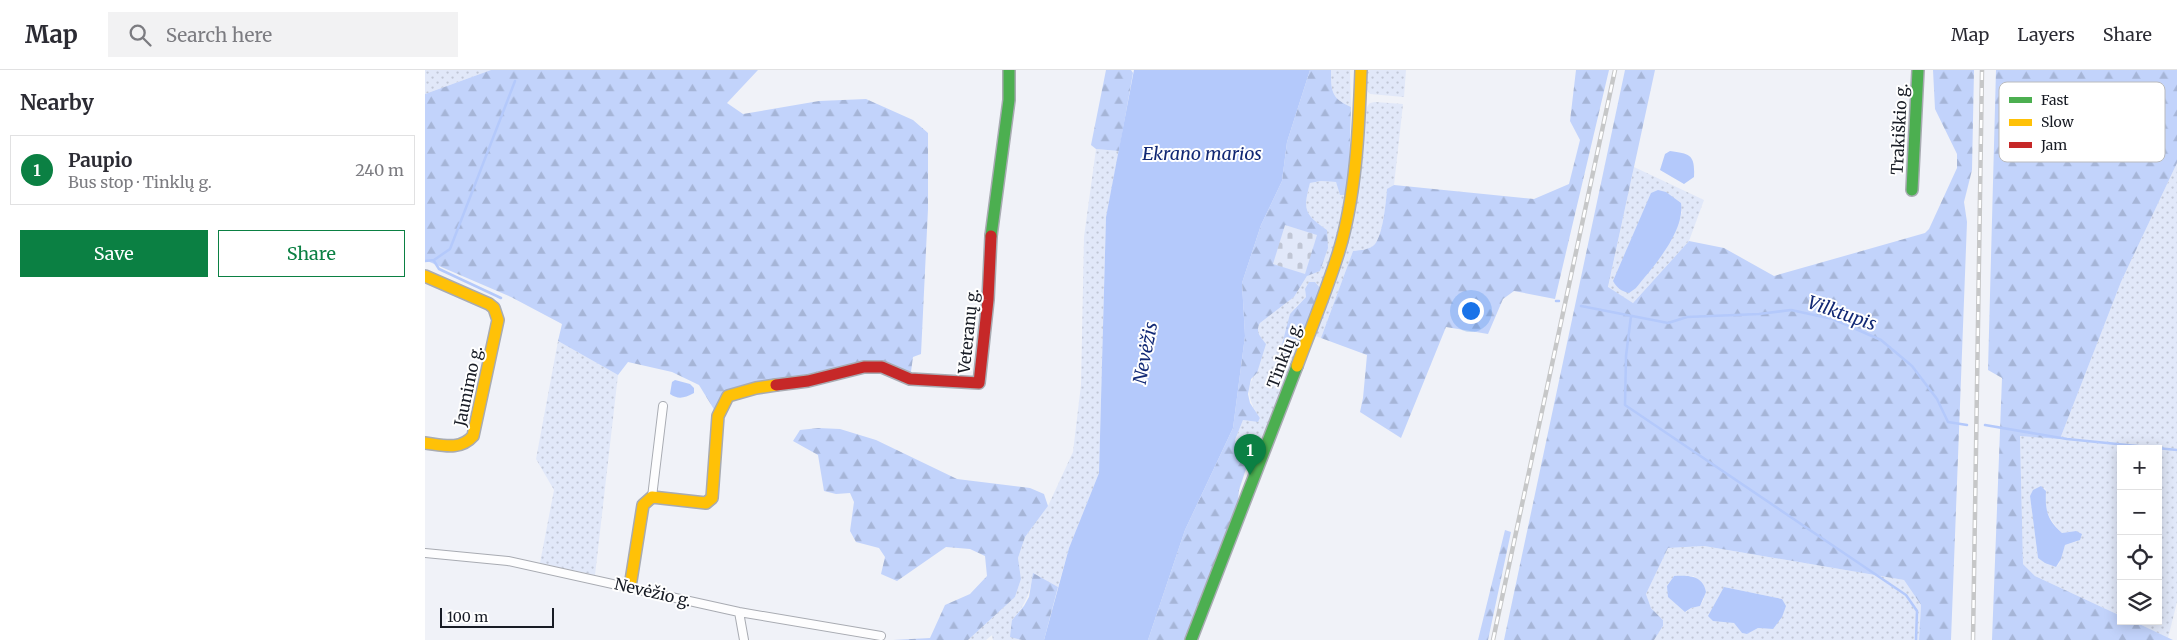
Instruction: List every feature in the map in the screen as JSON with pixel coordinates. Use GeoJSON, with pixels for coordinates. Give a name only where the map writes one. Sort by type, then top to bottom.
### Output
{"type":"FeatureCollection","features":[{"type":"Feature","properties":{"kind":"street","name":"Veteranų g."},"geometry":{"type":"LineString","coordinates":[[652,497],[706,503],[711,498],[719,416],[728,396],[756,388],[808,381],[864,366],[882,367],[909,378],[940,382],[979,383],[988,300],[992,220],[1003,162],[1009,100],[1009,70]]}},
{"type":"Feature","properties":{"kind":"street","name":"Tinklų g."},"geometry":{"type":"LineString","coordinates":[[1191,640],[1289,387],[1339,250],[1353,185],[1361,70]]}},
{"type":"Feature","properties":{"kind":"street","name":"Trakiškio g."},"geometry":{"type":"LineString","coordinates":[[1912,190],[1918,70]]}},
{"type":"Feature","properties":{"kind":"street","name":"Jaunimo g."},"geometry":{"type":"LineString","coordinates":[[425,276],[489,304],[494,308],[498,320],[476,428],[471,441],[466,445],[457,446],[425,443]]}},
{"type":"Feature","properties":{"kind":"street"},"geometry":{"type":"LineString","coordinates":[[630,587],[643,505],[652,497],[663,406]]}},
{"type":"Feature","properties":{"kind":"street","name":"Nevėžio g."},"geometry":{"type":"LineString","coordinates":[[425,553],[508,562],[739,612],[881,636]]}},
{"type":"Feature","properties":{"kind":"street"},"geometry":{"type":"LineString","coordinates":[[739,612],[744,640]]}},
{"type":"Feature","properties":{"kind":"green space"},"geometry":{"type":"Polygon","coordinates":[[[425,70],[491,70],[425,94],[425,70]]]}},
{"type":"Feature","properties":{"kind":"green space"},"geometry":{"type":"Polygon","coordinates":[[[491,70],[758,70],[727,103],[743,114],[819,101],[866,99],[913,120],[928,133],[928,209],[921,354],[913,357],[910,379],[882,367],[728,396],[718,416],[699,385],[672,372],[628,362],[618,375],[558,341],[562,324],[511,297],[425,260],[425,94],[491,70]]]}},
{"type":"Feature","properties":{"kind":"green space"},"geometry":{"type":"Polygon","coordinates":[[[1106,70],[1131,70],[1133,73],[1119,151],[1096,149],[1091,145],[1106,70]]]}},
{"type":"Feature","properties":{"kind":"green space"},"geometry":{"type":"Polygon","coordinates":[[[1310,70],[1331,70],[1333,93],[1344,104],[1351,107],[1349,175],[1345,195],[1340,195],[1336,182],[1321,181],[1310,183],[1306,199],[1307,211],[1314,220],[1327,230],[1328,248],[1320,271],[1307,276],[1294,297],[1260,323],[1259,334],[1266,344],[1257,373],[1251,379],[1248,394],[1250,403],[1260,418],[1258,422],[1243,420],[1235,440],[1237,449],[1251,454],[1239,490],[1238,501],[1184,640],[1148,640],[1185,530],[1233,428],[1245,336],[1242,283],[1261,225],[1282,181],[1287,142],[1310,70]]]}},
{"type":"Feature","properties":{"kind":"green space"},"geometry":{"type":"Polygon","coordinates":[[[1331,70],[1350,70],[1351,107],[1344,104],[1333,93],[1331,70]]]}},
{"type":"Feature","properties":{"kind":"green space"},"geometry":{"type":"Polygon","coordinates":[[[1364,70],[1406,70],[1404,97],[1370,94],[1364,86],[1364,70]]]}},
{"type":"Feature","properties":{"kind":"green space"},"geometry":{"type":"Polygon","coordinates":[[[1576,70],[1609,70],[1555,299],[1514,291],[1503,299],[1488,334],[1446,327],[1401,438],[1360,412],[1367,355],[1321,338],[1353,251],[1368,249],[1375,244],[1382,226],[1387,189],[1394,185],[1534,199],[1569,184],[1580,140],[1570,121],[1576,70]]]}},
{"type":"Feature","properties":{"kind":"green space"},"geometry":{"type":"Polygon","coordinates":[[[1625,70],[1655,70],[1608,287],[1633,303],[1689,241],[1724,248],[1774,276],[1925,233],[1929,229],[1957,168],[1957,154],[1935,109],[1933,70],[1974,70],[1972,170],[1964,202],[1967,222],[1951,640],[1919,640],[1921,605],[1904,580],[1704,546],[1668,548],[1646,594],[1651,608],[1663,620],[1663,626],[1654,640],[1504,640],[1625,70]]]}},
{"type":"Feature","properties":{"kind":"green space"},"geometry":{"type":"Polygon","coordinates":[[[1996,70],[2177,70],[2177,163],[2121,282],[2060,439],[2020,436],[2023,564],[2035,576],[2117,614],[2117,625],[2141,625],[2173,640],[1992,640],[2002,378],[1988,370],[1996,70]]]}},
{"type":"Feature","properties":{"kind":"green space"},"geometry":{"type":"Polygon","coordinates":[[[1370,103],[1403,104],[1394,185],[1387,190],[1384,218],[1378,239],[1370,247],[1353,251],[1321,338],[1313,335],[1348,238],[1360,177],[1363,117],[1370,103]]]}},
{"type":"Feature","properties":{"kind":"green space"},"geometry":{"type":"Polygon","coordinates":[[[1096,149],[1119,151],[1106,217],[1099,473],[1069,548],[1058,587],[1033,574],[1026,599],[1012,620],[1022,640],[993,640],[992,635],[986,640],[968,640],[1015,597],[1021,579],[1018,558],[1025,537],[1048,506],[1073,452],[1081,385],[1084,237],[1096,149]]]}},
{"type":"Feature","properties":{"kind":"green space"},"geometry":{"type":"Polygon","coordinates":[[[2177,163],[2177,602],[2168,638],[2141,625],[2162,625],[2162,445],[2117,445],[2117,614],[2035,576],[2023,564],[2020,435],[2060,439],[2121,282],[2177,163]],[[2045,488],[2030,496],[2038,558],[2056,567],[2059,564],[2065,545],[2078,541],[2076,531],[2062,533],[2056,527],[2047,512],[2045,488]]]}},
{"type":"Feature","properties":{"kind":"green space"},"geometry":{"type":"Polygon","coordinates":[[[1634,167],[1704,200],[1689,241],[1633,303],[1608,288],[1634,167]],[[1682,211],[1616,278],[1636,288],[1663,252],[1679,222],[1682,211]]]}},
{"type":"Feature","properties":{"kind":"green space"},"geometry":{"type":"Polygon","coordinates":[[[1321,181],[1336,182],[1340,194],[1345,195],[1334,249],[1320,288],[1305,289],[1306,297],[1295,308],[1291,346],[1295,341],[1300,341],[1265,431],[1251,454],[1237,449],[1235,440],[1243,420],[1258,422],[1260,418],[1249,396],[1250,384],[1257,373],[1257,329],[1260,323],[1294,297],[1307,276],[1327,230],[1314,220],[1307,211],[1306,206],[1310,183],[1321,181]]]}},
{"type":"Feature","properties":{"kind":"green space"},"geometry":{"type":"Polygon","coordinates":[[[1285,225],[1317,235],[1305,274],[1273,264],[1285,225]]]}},
{"type":"Feature","properties":{"kind":"green space"},"geometry":{"type":"Polygon","coordinates":[[[1309,282],[1315,282],[1320,288],[1300,341],[1295,341],[1287,355],[1283,356],[1280,352],[1290,314],[1306,297],[1305,289],[1309,282]]]}},
{"type":"Feature","properties":{"kind":"green space"},"geometry":{"type":"Polygon","coordinates":[[[558,341],[618,375],[595,575],[540,563],[554,490],[536,459],[558,341]]]}},
{"type":"Feature","properties":{"kind":"green space"},"geometry":{"type":"Polygon","coordinates":[[[818,428],[840,429],[876,440],[957,479],[1030,488],[1044,494],[1048,506],[1025,537],[1018,558],[1021,579],[1015,597],[968,640],[893,640],[930,638],[945,605],[970,594],[987,576],[985,556],[970,549],[946,547],[897,581],[881,574],[885,557],[879,548],[856,542],[850,531],[854,502],[850,493],[836,494],[824,491],[818,455],[793,441],[800,430],[818,428]]]}},
{"type":"Feature","properties":{"kind":"green space"},"geometry":{"type":"Polygon","coordinates":[[[1505,530],[1511,532],[1488,640],[1478,640],[1505,530]]]}},
{"type":"Feature","properties":{"kind":"green space"},"geometry":{"type":"Polygon","coordinates":[[[1704,546],[1904,580],[1921,605],[1919,640],[1654,640],[1663,626],[1663,620],[1651,608],[1646,594],[1668,548],[1704,546]],[[1674,576],[1667,586],[1677,603],[1686,612],[1691,608],[1700,606],[1704,599],[1694,576],[1674,576]],[[1724,587],[1728,622],[1734,623],[1742,633],[1747,634],[1758,628],[1773,629],[1782,599],[1724,587]]]}},
{"type":"Feature","properties":{"kind":"green space"},"geometry":{"type":"Polygon","coordinates":[[[1033,573],[1058,587],[1044,640],[1022,640],[1010,637],[1012,620],[1029,597],[1033,573]]]}},
{"type":"Feature","properties":{"kind":"water","name":"Ekrano marios"},"geometry":{"type":"Polygon","coordinates":[[[1134,70],[1310,70],[1287,142],[1282,181],[1261,225],[1242,283],[1245,336],[1233,428],[1185,530],[1148,640],[1044,640],[1069,548],[1099,473],[1106,217],[1134,70]]]}},
{"type":"Feature","properties":{"kind":"water"},"geometry":{"type":"Polygon","coordinates":[[[1670,151],[1687,155],[1694,164],[1694,177],[1684,184],[1660,170],[1665,154],[1670,151]]]}},
{"type":"Feature","properties":{"kind":"water"},"geometry":{"type":"Polygon","coordinates":[[[1658,190],[1666,192],[1681,203],[1678,226],[1651,270],[1636,288],[1629,293],[1619,289],[1613,281],[1651,193],[1658,190]]]}},
{"type":"Feature","properties":{"kind":"water"},"geometry":{"type":"Polygon","coordinates":[[[675,380],[690,384],[694,388],[694,393],[682,398],[670,394],[672,382],[675,380]]]}},
{"type":"Feature","properties":{"kind":"water"},"geometry":{"type":"Polygon","coordinates":[[[2041,486],[2046,491],[2048,514],[2053,524],[2062,533],[2076,531],[2082,534],[2080,540],[2065,545],[2061,559],[2056,567],[2038,558],[2030,496],[2033,490],[2041,486]]]}},
{"type":"Feature","properties":{"kind":"water"},"geometry":{"type":"Polygon","coordinates":[[[1674,576],[1694,577],[1702,582],[1706,592],[1700,606],[1685,612],[1668,597],[1667,586],[1674,576]]]}},
{"type":"Feature","properties":{"kind":"water"},"geometry":{"type":"Polygon","coordinates":[[[1724,587],[1782,599],[1786,606],[1782,617],[1773,629],[1758,628],[1747,634],[1742,633],[1734,623],[1713,621],[1708,616],[1724,587]]]}},
{"type":"Feature","properties":{"kind":"waterway"},"geometry":{"type":"LineString","coordinates":[[425,261],[434,260],[450,249],[515,81]]}},
{"type":"Feature","properties":{"kind":"waterway"},"geometry":{"type":"LineString","coordinates":[[434,261],[439,269],[501,298]]}},
{"type":"Feature","properties":{"kind":"waterway","name":"Vilktupis"},"geometry":{"type":"LineString","coordinates":[[1581,306],[1668,323],[1687,317],[1759,314],[1791,310],[1833,319],[1881,340],[1912,366],[1937,399],[1948,422],[1967,425]]}},
{"type":"Feature","properties":{"kind":"waterway"},"geometry":{"type":"LineString","coordinates":[[1631,316],[1626,356],[1625,405],[1906,595],[1917,611],[1916,640]]}},
{"type":"Feature","properties":{"kind":"waterway","name":"Vilktupis"},"geometry":{"type":"LineString","coordinates":[[1985,425],[2067,439],[2177,450]]}},
{"type":"Feature","properties":{"kind":"railway"},"geometry":{"type":"LineString","coordinates":[[1493,640],[1615,70]]}},
{"type":"Feature","properties":{"kind":"railway"},"geometry":{"type":"LineString","coordinates":[[1973,640],[1982,70]]}},
{"type":"Feature","properties":{"kind":"traffic: fast"},"geometry":{"type":"LineString","coordinates":[[991,236],[1009,100],[1009,70]]}},
{"type":"Feature","properties":{"kind":"traffic: fast"},"geometry":{"type":"LineString","coordinates":[[1912,190],[1918,70]]}},
{"type":"Feature","properties":{"kind":"traffic: fast"},"geometry":{"type":"LineString","coordinates":[[1191,640],[1297,366]]}},
{"type":"Feature","properties":{"kind":"traffic: slow"},"geometry":{"type":"LineString","coordinates":[[1297,366],[1329,280],[1345,230],[1356,161],[1361,70]]}},
{"type":"Feature","properties":{"kind":"traffic: slow"},"geometry":{"type":"LineString","coordinates":[[425,276],[489,304],[494,308],[498,320],[473,436],[462,444],[451,446],[425,443]]}},
{"type":"Feature","properties":{"kind":"traffic: slow"},"geometry":{"type":"LineString","coordinates":[[630,587],[643,505],[652,497],[706,503],[712,498],[718,416],[728,396],[756,388],[776,385]]}},
{"type":"Feature","properties":{"kind":"traffic: jam"},"geometry":{"type":"LineString","coordinates":[[776,385],[808,381],[864,367],[882,367],[910,379],[979,383],[988,300],[991,236]]}},
{"type":"Feature","properties":{"kind":"place","name":"Paupio"},"geometry":{"type":"Point","coordinates":[1250,475]}},
{"type":"Feature","properties":{"kind":"water label","name":"Nevėžis"},"geometry":{"type":"Point","coordinates":[1145,353]}}]}
